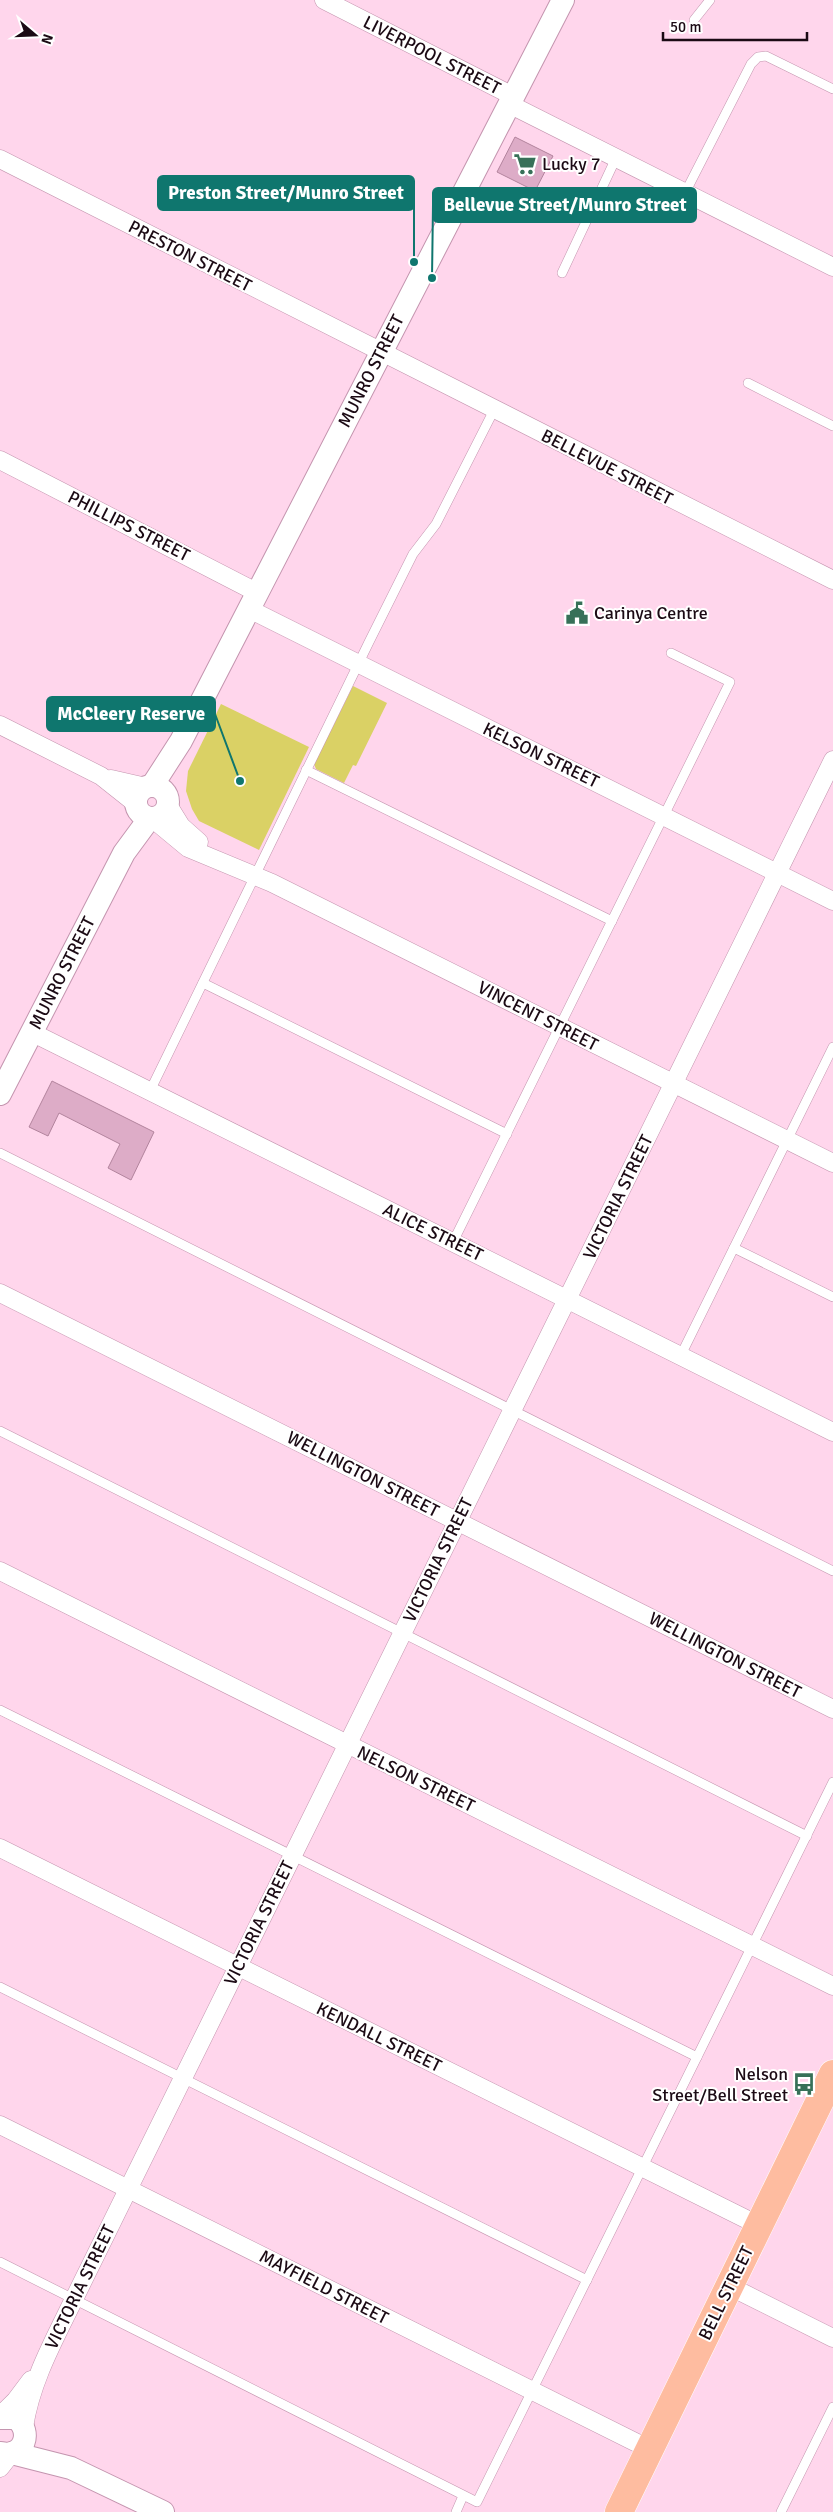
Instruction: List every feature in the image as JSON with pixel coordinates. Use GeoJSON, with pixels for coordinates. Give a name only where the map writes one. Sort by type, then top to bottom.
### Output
{"type":"FeatureCollection","features":[{"type":"Feature","properties":{"kind":"highway","name":"BELL STREET"},"geometry":{"type":"LineString","coordinates":[[619,2512],[833,2074]]}},
{"type":"Feature","properties":{"kind":"street","name":"LIVERPOOL STREET"},"geometry":{"type":"LineString","coordinates":[[324,0],[616,158],[833,267]]}},
{"type":"Feature","properties":{"kind":"street","name":"MUNRO STREET"},"geometry":{"type":"LineString","coordinates":[[0,1094],[563,0]]}},
{"type":"Feature","properties":{"kind":"street","name":"PRESTON STREET"},"geometry":{"type":"LineString","coordinates":[[0,160],[381,353]]}},
{"type":"Feature","properties":{"kind":"street","name":"BELLEVUE STREET"},"geometry":{"type":"LineString","coordinates":[[381,353],[833,580]]}},
{"type":"Feature","properties":{"kind":"street","name":"PHILLIPS STREET"},"geometry":{"type":"LineString","coordinates":[[0,460],[254,601]]}},
{"type":"Feature","properties":{"kind":"street","name":"KELSON STREET"},"geometry":{"type":"LineString","coordinates":[[254,601],[359,664],[833,901]]}},
{"type":"Feature","properties":{"kind":"street","name":"VINCENT STREET"},"geometry":{"type":"LineString","coordinates":[[0,725],[151,803],[188,848],[248,872],[833,1163]]}},
{"type":"Feature","properties":{"kind":"street","name":"VICTORIA STREET"},"geometry":{"type":"LineString","coordinates":[[24,2428],[28,2405],[44,2361],[74,2299],[833,760]]}},
{"type":"Feature","properties":{"kind":"street","name":"ALICE STREET"},"geometry":{"type":"LineString","coordinates":[[31,1032],[833,1432]]}},
{"type":"Feature","properties":{"kind":"street","name":"WELLINGTON STREET"},"geometry":{"type":"LineString","coordinates":[[0,1293],[833,1709]]}},
{"type":"Feature","properties":{"kind":"street","name":"NELSON STREET"},"geometry":{"type":"LineString","coordinates":[[0,1571],[833,1986]]}},
{"type":"Feature","properties":{"kind":"street","name":"KENDALL STREET"},"geometry":{"type":"LineString","coordinates":[[0,1848],[758,2225]]}},
{"type":"Feature","properties":{"kind":"street","name":"MAYFIELD STREET"},"geometry":{"type":"LineString","coordinates":[[0,2125],[649,2449]]}},
{"type":"Feature","properties":{"kind":"street"},"geometry":{"type":"LineString","coordinates":[[729,2286],[833,2338]]}},
{"type":"Feature","properties":{"kind":"street","name":"VICTORIA STREET"},"geometry":{"type":"LineString","coordinates":[[0,2417],[16,2400],[44,2361]]}},
{"type":"Feature","properties":{"kind":"street"},"geometry":{"type":"LineString","coordinates":[[0,2417],[16,2418],[41,2445],[71,2468],[164,2512]]}},
{"type":"Feature","properties":{"kind":"street"},"geometry":{"type":"LineString","coordinates":[[6,2457],[22,2447],[25,2441],[24,2428]]}},
{"type":"Feature","properties":{"kind":"street"},"geometry":{"type":"LineString","coordinates":[[6,2457],[71,2468]]}},
{"type":"Feature","properties":{"kind":"lane"},"geometry":{"type":"LineString","coordinates":[[694,20],[710,0]]}},
{"type":"Feature","properties":{"kind":"lane"},"geometry":{"type":"LineString","coordinates":[[685,193],[751,64],[758,57],[766,56],[833,89]]}},
{"type":"Feature","properties":{"kind":"lane"},"geometry":{"type":"LineString","coordinates":[[562,273],[616,158]]}},
{"type":"Feature","properties":{"kind":"lane"},"geometry":{"type":"LineString","coordinates":[[748,383],[833,426]]}},
{"type":"Feature","properties":{"kind":"lane"},"geometry":{"type":"LineString","coordinates":[[150,1091],[203,983],[248,872],[306,770],[413,554],[436,524],[494,410]]}},
{"type":"Feature","properties":{"kind":"lane"},"geometry":{"type":"LineString","coordinates":[[453,1242],[730,682],[671,653]]}},
{"type":"Feature","properties":{"kind":"lane"},"geometry":{"type":"LineString","coordinates":[[306,770],[612,921]]}},
{"type":"Feature","properties":{"kind":"lane"},"geometry":{"type":"LineString","coordinates":[[203,983],[507,1134]]}},
{"type":"Feature","properties":{"kind":"lane"},"geometry":{"type":"LineString","coordinates":[[680,1357],[833,1047]]}},
{"type":"Feature","properties":{"kind":"lane"},"geometry":{"type":"LineString","coordinates":[[0,1154],[833,1571]]}},
{"type":"Feature","properties":{"kind":"lane"},"geometry":{"type":"LineString","coordinates":[[734,1248],[833,1297]]}},
{"type":"Feature","properties":{"kind":"lane"},"geometry":{"type":"LineString","coordinates":[[0,1431],[807,1836]]}},
{"type":"Feature","properties":{"kind":"lane"},"geometry":{"type":"LineString","coordinates":[[0,1710],[697,2057]]}},
{"type":"Feature","properties":{"kind":"lane"},"geometry":{"type":"LineString","coordinates":[[0,2262],[477,2502],[833,1782]]}},
{"type":"Feature","properties":{"kind":"lane"},"geometry":{"type":"LineString","coordinates":[[0,1987],[588,2280]]}},
{"type":"Feature","properties":{"kind":"lane"},"geometry":{"type":"LineString","coordinates":[[781,2512],[833,2407]]}},
{"type":"Feature","properties":{"kind":"lane"},"geometry":{"type":"LineString","coordinates":[[456,2512],[463,2496]]}},
{"type":"Feature","properties":{"kind":"shaded area"},"geometry":{"type":"Polygon","coordinates":[[[353,686],[387,703],[356,766],[353,765],[344,783],[316,769],[314,764],[353,686]]]}},
{"type":"Feature","properties":{"kind":"shaded area"},"geometry":{"type":"Polygon","coordinates":[[[221,704],[309,747],[259,850],[199,821],[192,809],[186,791],[188,771],[221,704]]]}},
{"type":"Feature","properties":{"kind":"building","name":"Lucky 7"},"geometry":{"type":"Polygon","coordinates":[[[515,137],[553,156],[535,191],[497,172],[515,137]]]}},
{"type":"Feature","properties":{"kind":"building"},"geometry":{"type":"Polygon","coordinates":[[[52,1081],[154,1132],[131,1180],[108,1168],[120,1144],[59,1113],[48,1136],[29,1127],[52,1081]]]}},
{"type":"Feature","properties":{"kind":"place","name":"Lucky 7"},"geometry":{"type":"Point","coordinates":[525,164]}},
{"type":"Feature","properties":{"kind":"place","name":"Preston Street/Munro Street"},"geometry":{"type":"Point","coordinates":[414,262]}},
{"type":"Feature","properties":{"kind":"place","name":"Bellevue Street/Munro Street"},"geometry":{"type":"Point","coordinates":[432,278]}},
{"type":"Feature","properties":{"kind":"place","name":"Carinya Centre"},"geometry":{"type":"Point","coordinates":[577,613]}},
{"type":"Feature","properties":{"kind":"place","name":"McCleery Reserve"},"geometry":{"type":"Point","coordinates":[240,781]}},
{"type":"Feature","properties":{"kind":"place","name":"Nelson Street/Bell Street"},"geometry":{"type":"Point","coordinates":[804,2084]}}]}
